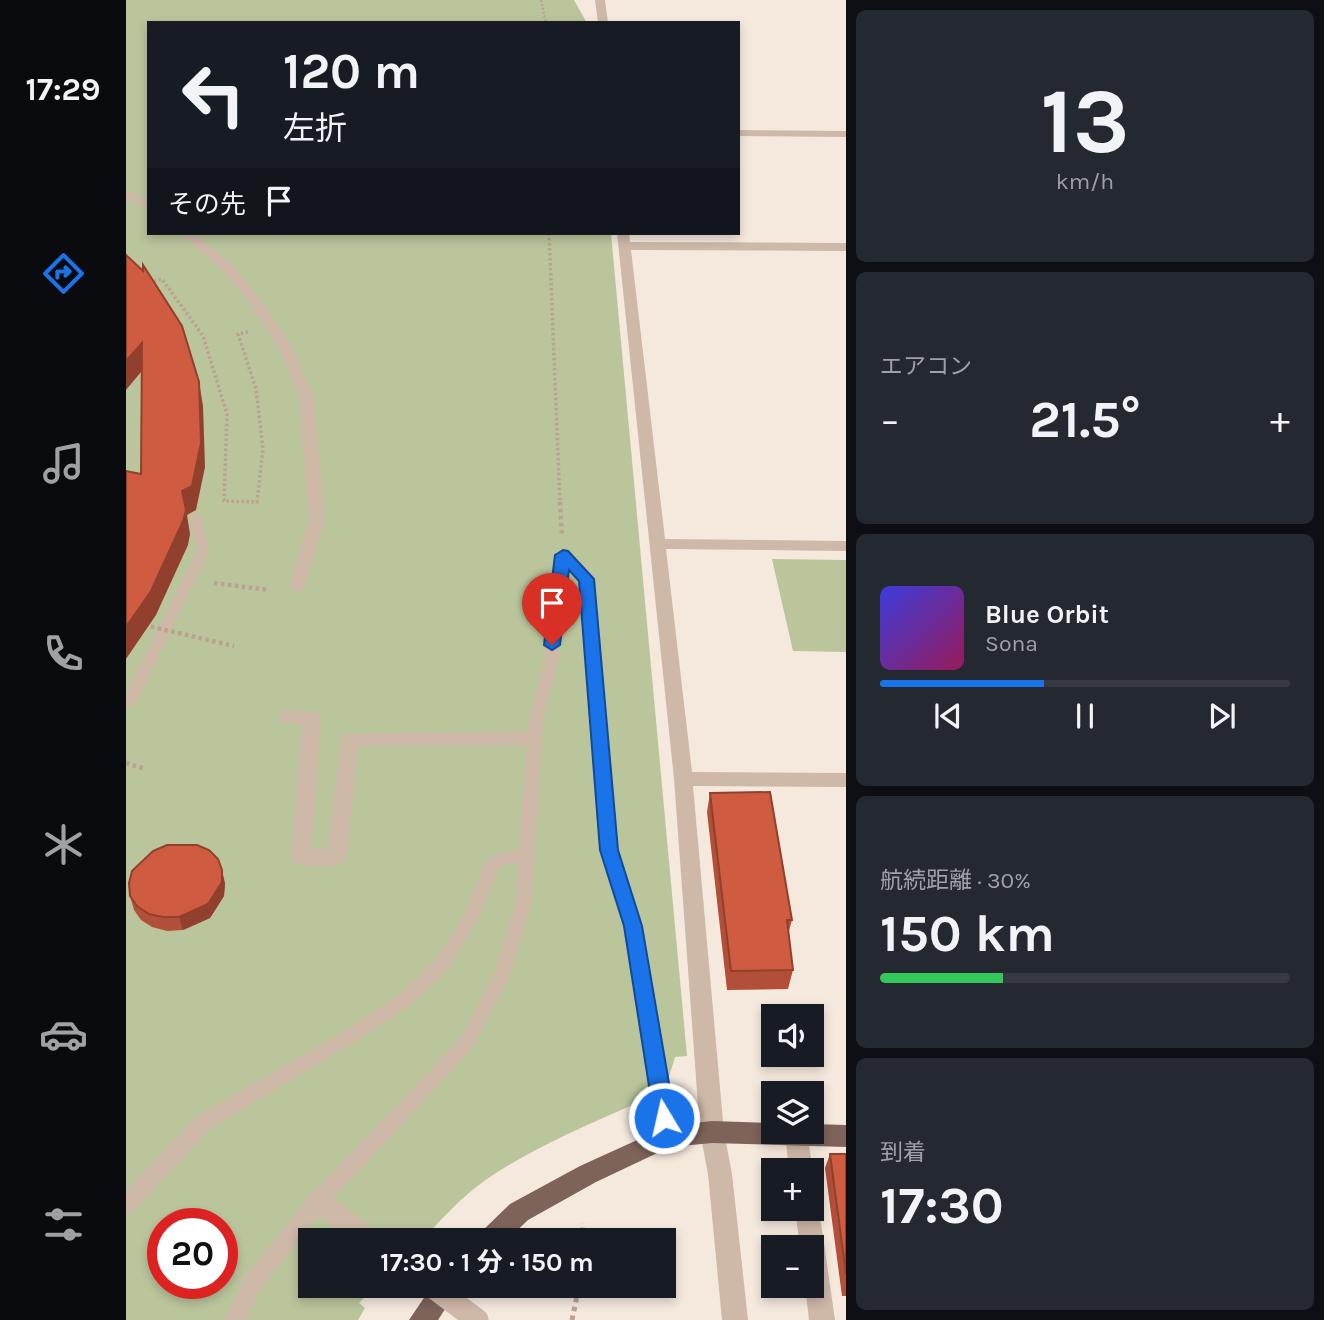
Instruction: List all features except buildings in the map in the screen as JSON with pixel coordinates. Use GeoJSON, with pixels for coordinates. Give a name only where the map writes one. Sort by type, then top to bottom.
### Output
{"type":"FeatureCollection","features":[{"type":"Feature","properties":{"kind":"main road"},"geometry":{"type":"LineString","coordinates":[[502,1228],[519,1212],[588,1174],[668,1138],[712,1132],[761,1133]]}},
{"type":"Feature","properties":{"kind":"main road"},"geometry":{"type":"LineString","coordinates":[[824,1135],[846,1136]]}},
{"type":"Feature","properties":{"kind":"main road"},"geometry":{"type":"LineString","coordinates":[[422,1320],[439,1298]]}},
{"type":"Feature","properties":{"kind":"street"},"geometry":{"type":"LineString","coordinates":[[600,0],[603,21]]}},
{"type":"Feature","properties":{"kind":"street"},"geometry":{"type":"LineString","coordinates":[[740,133],[846,134]]}},
{"type":"Feature","properties":{"kind":"street"},"geometry":{"type":"LineString","coordinates":[[126,193],[147,205]]}},
{"type":"Feature","properties":{"kind":"street"},"geometry":{"type":"LineString","coordinates":[[188,235],[227,267],[272,325],[287,350],[306,396],[317,519],[297,587]]}},
{"type":"Feature","properties":{"kind":"street"},"geometry":{"type":"LineString","coordinates":[[735,1320],[720,1174],[712,1132],[683,779],[624,239],[846,247]]}},
{"type":"Feature","properties":{"kind":"street"},"geometry":{"type":"LineString","coordinates":[[658,544],[846,546]]}},
{"type":"Feature","properties":{"kind":"street"},"geometry":{"type":"LineString","coordinates":[[287,717],[312,718],[301,857],[337,857],[349,739],[534,738]]}},
{"type":"Feature","properties":{"kind":"street"},"geometry":{"type":"LineString","coordinates":[[683,779],[846,780]]}},
{"type":"Feature","properties":{"kind":"street"},"geometry":{"type":"LineString","coordinates":[[318,1201],[354,1228]]}},
{"type":"Feature","properties":{"kind":"street"},"geometry":{"type":"LineString","coordinates":[[448,1298],[477,1320]]}},
{"type":"Feature","properties":{"kind":"street"},"geometry":{"type":"LineString","coordinates":[[819,1298],[822,1320]]}},
{"type":"Feature","properties":{"kind":"lane"},"geometry":{"type":"LineString","coordinates":[[126,702],[132,697],[203,551],[195,516]]}},
{"type":"Feature","properties":{"kind":"lane"},"geometry":{"type":"LineString","coordinates":[[235,1320],[253,1284],[318,1201],[466,1044],[503,973],[524,900],[536,719],[550,667],[563,555]]}},
{"type":"Feature","properties":{"kind":"lane"},"geometry":{"type":"LineString","coordinates":[[563,555],[586,579],[609,850],[633,926],[668,1138]]}},
{"type":"Feature","properties":{"kind":"lane"},"geometry":{"type":"LineString","coordinates":[[126,1205],[203,1123],[349,1037],[405,1000],[442,964],[472,916],[491,865],[502,859],[527,857]]}},
{"type":"Feature","properties":{"kind":"path"},"geometry":{"type":"LineString","coordinates":[[541,0],[546,21]]}},
{"type":"Feature","properties":{"kind":"path"},"geometry":{"type":"LineString","coordinates":[[549,235],[563,555]]}},
{"type":"Feature","properties":{"kind":"path"},"geometry":{"type":"LineString","coordinates":[[138,287],[162,279],[203,336],[227,414],[224,501],[257,502],[263,449],[256,389],[239,334],[272,325]]}},
{"type":"Feature","properties":{"kind":"path"},"geometry":{"type":"LineString","coordinates":[[190,580],[269,590]]}},
{"type":"Feature","properties":{"kind":"path"},"geometry":{"type":"LineString","coordinates":[[139,624],[234,646]]}},
{"type":"Feature","properties":{"kind":"path"},"geometry":{"type":"LineString","coordinates":[[126,764],[146,769]]}},
{"type":"Feature","properties":{"kind":"path"},"geometry":{"type":"LineString","coordinates":[[583,1223],[583,1228]]}},
{"type":"Feature","properties":{"kind":"path"},"geometry":{"type":"LineString","coordinates":[[572,1320],[577,1298]]}},
{"type":"Feature","properties":{"kind":"green space"},"geometry":{"type":"Polygon","coordinates":[[[126,0],[574,0],[586,21],[147,21],[147,235],[611,235],[687,1056],[675,1057],[665,1090],[551,1142],[508,1166],[469,1193],[433,1228],[298,1228],[298,1298],[364,1298],[359,1303],[365,1308],[358,1320],[126,1320],[126,0]]]}},
{"type":"Feature","properties":{"kind":"green space"},"geometry":{"type":"Polygon","coordinates":[[[772,559],[846,560],[846,652],[793,651],[772,559]]]}},
{"type":"Feature","properties":{"kind":"route"},"geometry":{"type":"LineString","coordinates":[[552,645],[563,555],[586,579],[609,850],[633,926],[664,1118]]}}]}
